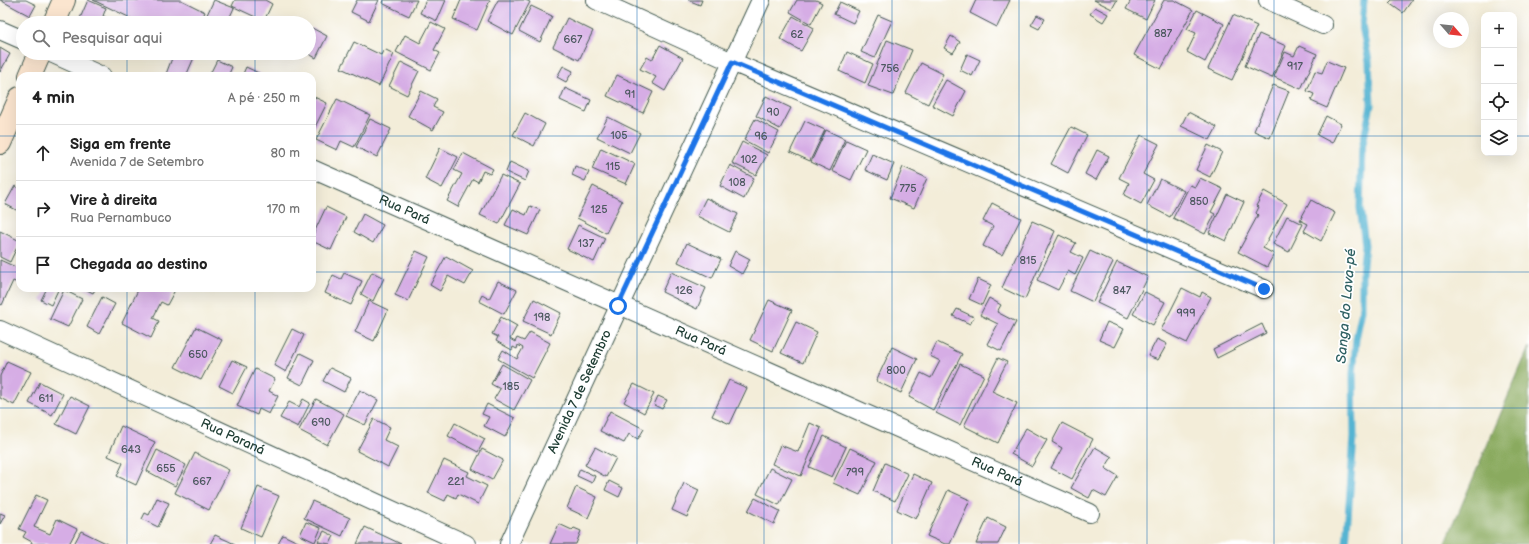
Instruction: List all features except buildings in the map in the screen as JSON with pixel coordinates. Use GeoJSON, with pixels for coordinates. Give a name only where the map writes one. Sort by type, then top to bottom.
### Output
{"type":"FeatureCollection","features":[{"type":"Feature","properties":{"kind":"street"},"geometry":{"type":"LineString","coordinates":[[57,16],[64,0]]}},
{"type":"Feature","properties":{"kind":"street"},"geometry":{"type":"LineString","coordinates":[[596,0],[732,62],[1264,289]]}},
{"type":"Feature","properties":{"kind":"street","name":"Avenida 7 de Setembro"},"geometry":{"type":"LineString","coordinates":[[509,544],[761,0]]}},
{"type":"Feature","properties":{"kind":"street"},"geometry":{"type":"LineString","coordinates":[[1268,0],[1323,25]]}},
{"type":"Feature","properties":{"kind":"street"},"geometry":{"type":"LineString","coordinates":[[0,30],[16,37]]}},
{"type":"Feature","properties":{"kind":"street"},"geometry":{"type":"LineString","coordinates":[[32,72],[37,60]]}},
{"type":"Feature","properties":{"kind":"street"},"geometry":{"type":"LineString","coordinates":[[67,60],[93,72]]}},
{"type":"Feature","properties":{"kind":"street"},"geometry":{"type":"LineString","coordinates":[[0,143],[16,107]]}},
{"type":"Feature","properties":{"kind":"street","name":"Rua Pará"},"geometry":{"type":"LineString","coordinates":[[316,172],[1090,513]]}},
{"type":"Feature","properties":{"kind":"street","name":"Rua Paraná"},"geometry":{"type":"LineString","coordinates":[[0,330],[466,544]]}},
{"type":"Feature","properties":{"kind":"green space"},"geometry":{"type":"Polygon","coordinates":[[[1529,347],[1529,544],[1445,544],[1529,347]]]}},
{"type":"Feature","properties":{"kind":"waterway","name":"Sanga do Lava-pé"},"geometry":{"type":"LineString","coordinates":[[1346,544],[1354,437],[1353,374],[1356,339],[1362,310],[1362,274],[1365,245],[1360,208],[1362,148],[1371,105],[1369,61],[1362,26],[1364,0]]}},
{"type":"Feature","properties":{"kind":"route"},"geometry":{"type":"LineString","coordinates":[[618,306],[732,62],[1264,289]]}}]}
